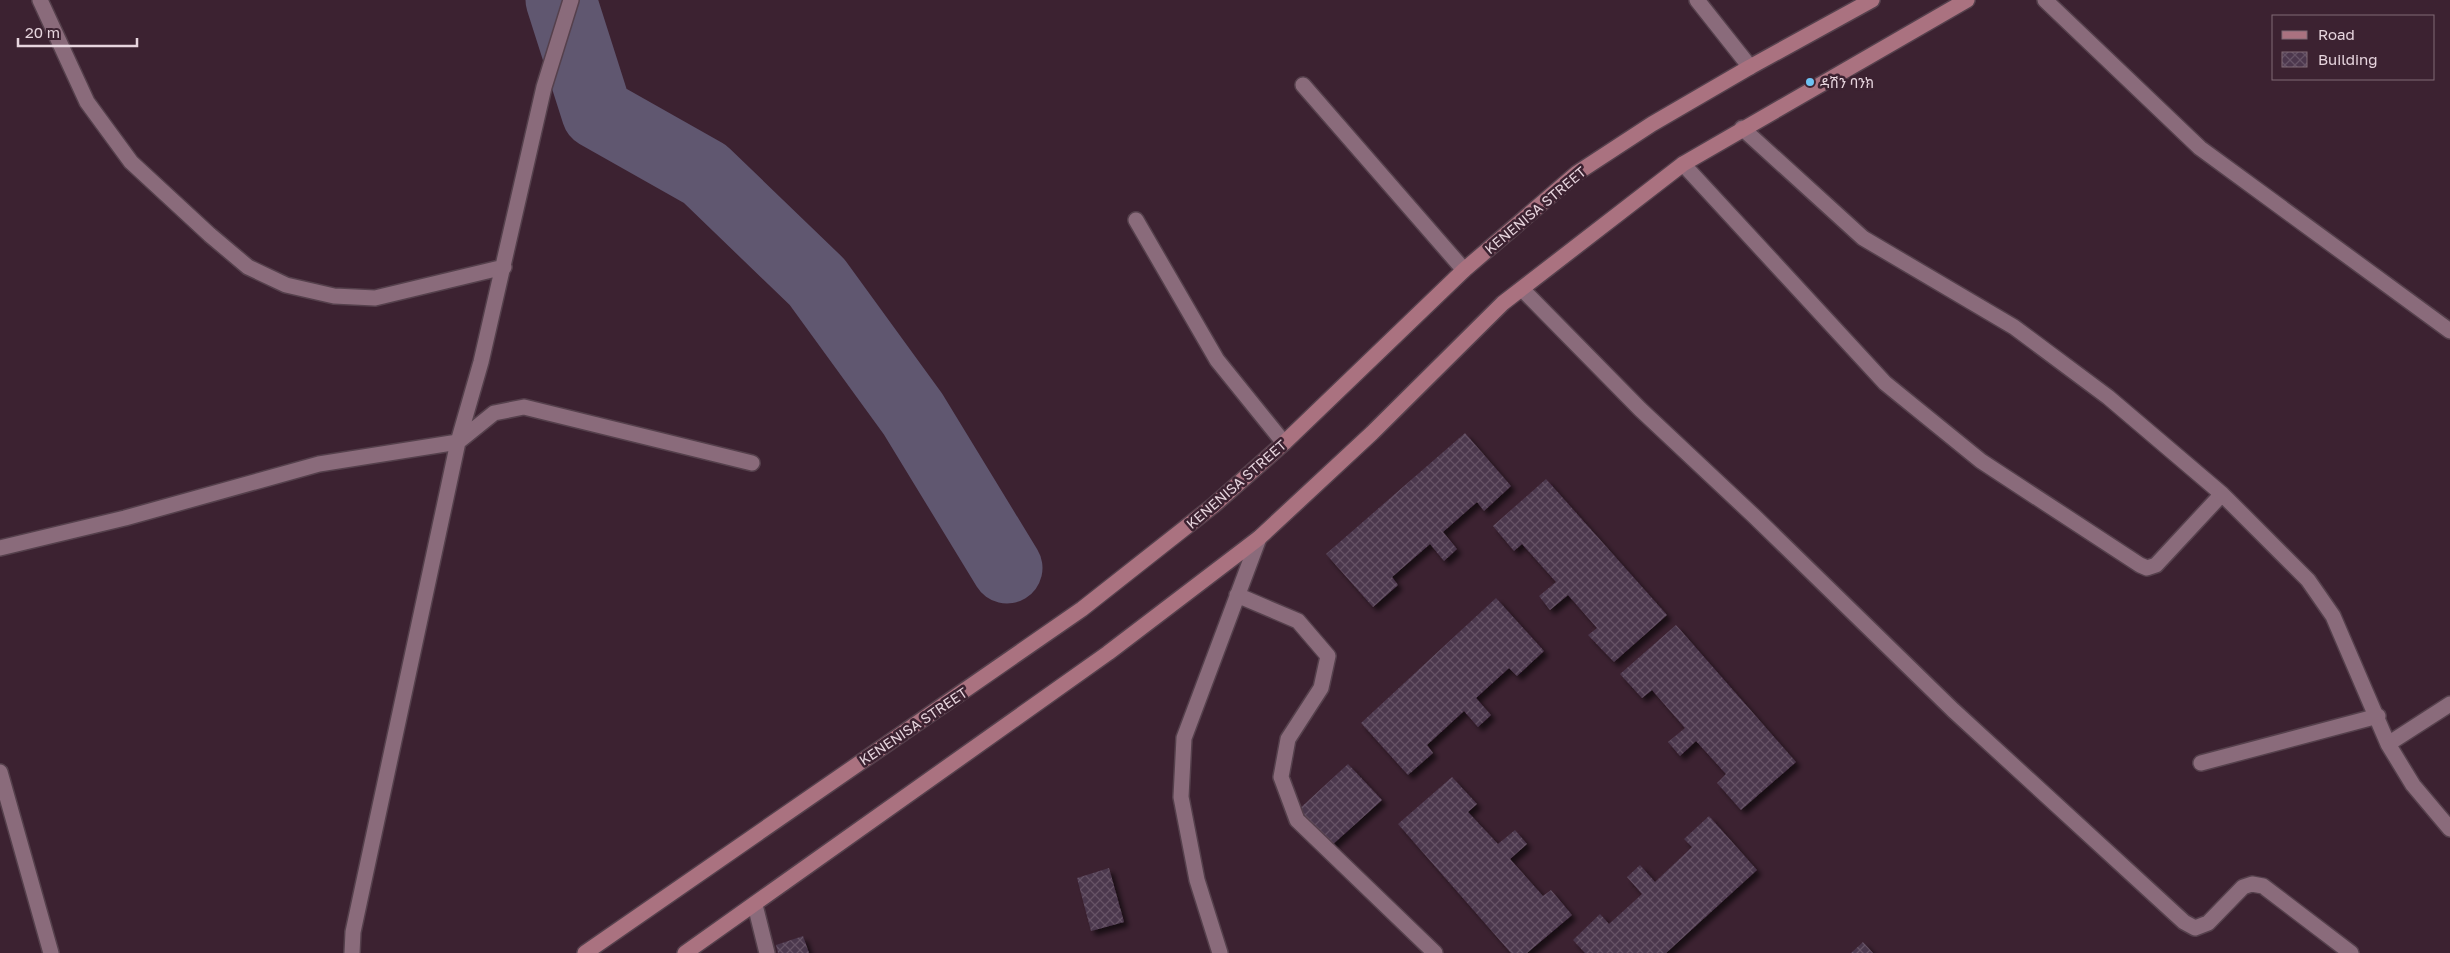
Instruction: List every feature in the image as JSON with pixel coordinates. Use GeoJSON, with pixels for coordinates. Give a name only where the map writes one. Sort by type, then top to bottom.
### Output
{"type":"FeatureCollection","features":[{"type":"Feature","properties":{"kind":"main road","name":"KENENISA STREET"},"geometry":{"type":"LineString","coordinates":[[585,953],[1082,609],[1214,505],[1284,443],[1464,270],[1577,173],[1652,124],[1750,67],[1872,0]]}},
{"type":"Feature","properties":{"kind":"main road"},"geometry":{"type":"LineString","coordinates":[[685,953],[1108,654],[1259,538],[1372,433],[1503,303],[1683,164],[1742,128],[1968,0]]}},
{"type":"Feature","properties":{"kind":"street"},"geometry":{"type":"LineString","coordinates":[[40,0],[87,102],[132,162],[210,236],[248,267],[286,285],[334,296],[375,298],[504,267]]}},
{"type":"Feature","properties":{"kind":"street"},"geometry":{"type":"LineString","coordinates":[[352,953],[353,932],[458,442],[481,362],[544,87],[571,0]]}},
{"type":"Feature","properties":{"kind":"street"},"geometry":{"type":"LineString","coordinates":[[1697,0],[1750,67]]}},
{"type":"Feature","properties":{"kind":"street"},"geometry":{"type":"LineString","coordinates":[[2045,0],[2200,148],[2450,331]]}},
{"type":"Feature","properties":{"kind":"street"},"geometry":{"type":"LineString","coordinates":[[1303,85],[1464,270]]}},
{"type":"Feature","properties":{"kind":"street"},"geometry":{"type":"LineString","coordinates":[[1742,128],[1863,238],[2014,326],[2108,397],[2222,494],[2308,580],[2322,598],[2333,616],[2378,716],[2388,744],[2413,785],[2450,829]]}},
{"type":"Feature","properties":{"kind":"street"},"geometry":{"type":"LineString","coordinates":[[1683,164],[1885,382],[1981,461],[2140,565],[2147,568],[2156,565],[2222,494]]}},
{"type":"Feature","properties":{"kind":"street"},"geometry":{"type":"LineString","coordinates":[[1136,220],[1217,360],[1284,443]]}},
{"type":"Feature","properties":{"kind":"street"},"geometry":{"type":"LineString","coordinates":[[1522,289],[1640,409],[1754,516],[1953,710],[2184,922],[2194,928],[2208,923],[2243,887],[2252,884],[2264,886],[2352,953]]}},
{"type":"Feature","properties":{"kind":"street"},"geometry":{"type":"LineString","coordinates":[[0,548],[125,518],[319,464],[458,442],[494,413],[524,407],[752,463]]}},
{"type":"Feature","properties":{"kind":"street"},"geometry":{"type":"LineString","coordinates":[[1220,953],[1197,880],[1181,797],[1184,738],[1259,538]]}},
{"type":"Feature","properties":{"kind":"street"},"geometry":{"type":"LineString","coordinates":[[1237,595],[1298,621],[1328,656],[1321,688],[1288,739],[1281,777],[1298,820],[1435,953]]}},
{"type":"Feature","properties":{"kind":"street"},"geometry":{"type":"LineString","coordinates":[[2388,744],[2450,704]]}},
{"type":"Feature","properties":{"kind":"street"},"geometry":{"type":"LineString","coordinates":[[2201,763],[2378,716]]}},
{"type":"Feature","properties":{"kind":"street"},"geometry":{"type":"LineString","coordinates":[[0,772],[51,953]]}},
{"type":"Feature","properties":{"kind":"street"},"geometry":{"type":"LineString","coordinates":[[755,905],[767,953]]}},
{"type":"Feature","properties":{"kind":"building"},"geometry":{"type":"Polygon","coordinates":[[[1465,433],[1511,486],[1484,511],[1477,502],[1443,532],[1457,549],[1444,561],[1430,544],[1392,577],[1398,585],[1373,607],[1326,554],[1465,433]]]}},
{"type":"Feature","properties":{"kind":"building"},"geometry":{"type":"Polygon","coordinates":[[[1546,479],[1667,615],[1614,662],[1588,635],[1597,628],[1568,595],[1550,610],[1539,596],[1556,582],[1522,544],[1514,551],[1493,526],[1546,479]]]}},
{"type":"Feature","properties":{"kind":"building"},"geometry":{"type":"Polygon","coordinates":[[[1496,598],[1544,651],[1517,676],[1509,668],[1476,698],[1491,715],[1478,727],[1464,711],[1427,745],[1433,753],[1408,775],[1361,723],[1496,598]]]}},
{"type":"Feature","properties":{"kind":"building"},"geometry":{"type":"Polygon","coordinates":[[[1676,625],[1796,762],[1741,810],[1717,783],[1726,774],[1696,741],[1680,756],[1668,742],[1685,728],[1652,690],[1642,698],[1620,674],[1676,625]]]}},
{"type":"Feature","properties":{"kind":"building"},"geometry":{"type":"Polygon","coordinates":[[[1348,764],[1382,800],[1331,846],[1297,811],[1348,764]]]}},
{"type":"Feature","properties":{"kind":"building"},"geometry":{"type":"Polygon","coordinates":[[[1452,777],[1477,804],[1468,812],[1498,844],[1515,830],[1527,844],[1510,859],[1543,896],[1551,890],[1572,915],[1527,953],[1511,953],[1398,824],[1452,777]]]}},
{"type":"Feature","properties":{"kind":"building"},"geometry":{"type":"Polygon","coordinates":[[[1709,816],[1757,870],[1666,953],[1585,953],[1573,940],[1600,914],[1609,924],[1642,894],[1627,877],[1640,865],[1655,882],[1692,847],[1684,839],[1709,816]]]}},
{"type":"Feature","properties":{"kind":"building"},"geometry":{"type":"Polygon","coordinates":[[[1109,868],[1124,922],[1091,931],[1077,878],[1109,868]]]}},
{"type":"Feature","properties":{"kind":"building"},"geometry":{"type":"Polygon","coordinates":[[[803,936],[809,953],[778,953],[776,945],[803,936]]]}},
{"type":"Feature","properties":{"kind":"building"},"geometry":{"type":"Polygon","coordinates":[[[1863,942],[1873,953],[1851,953],[1863,942]]]}},
{"type":"Feature","properties":{"kind":"waterway"},"geometry":{"type":"LineString","coordinates":[[561,0],[597,113],[705,174],[817,282],[913,414],[1007,568]]}},
{"type":"Feature","properties":{"kind":"place","name":"ዳሽን ባንክ"},"geometry":{"type":"Point","coordinates":[1810,82]}}]}
